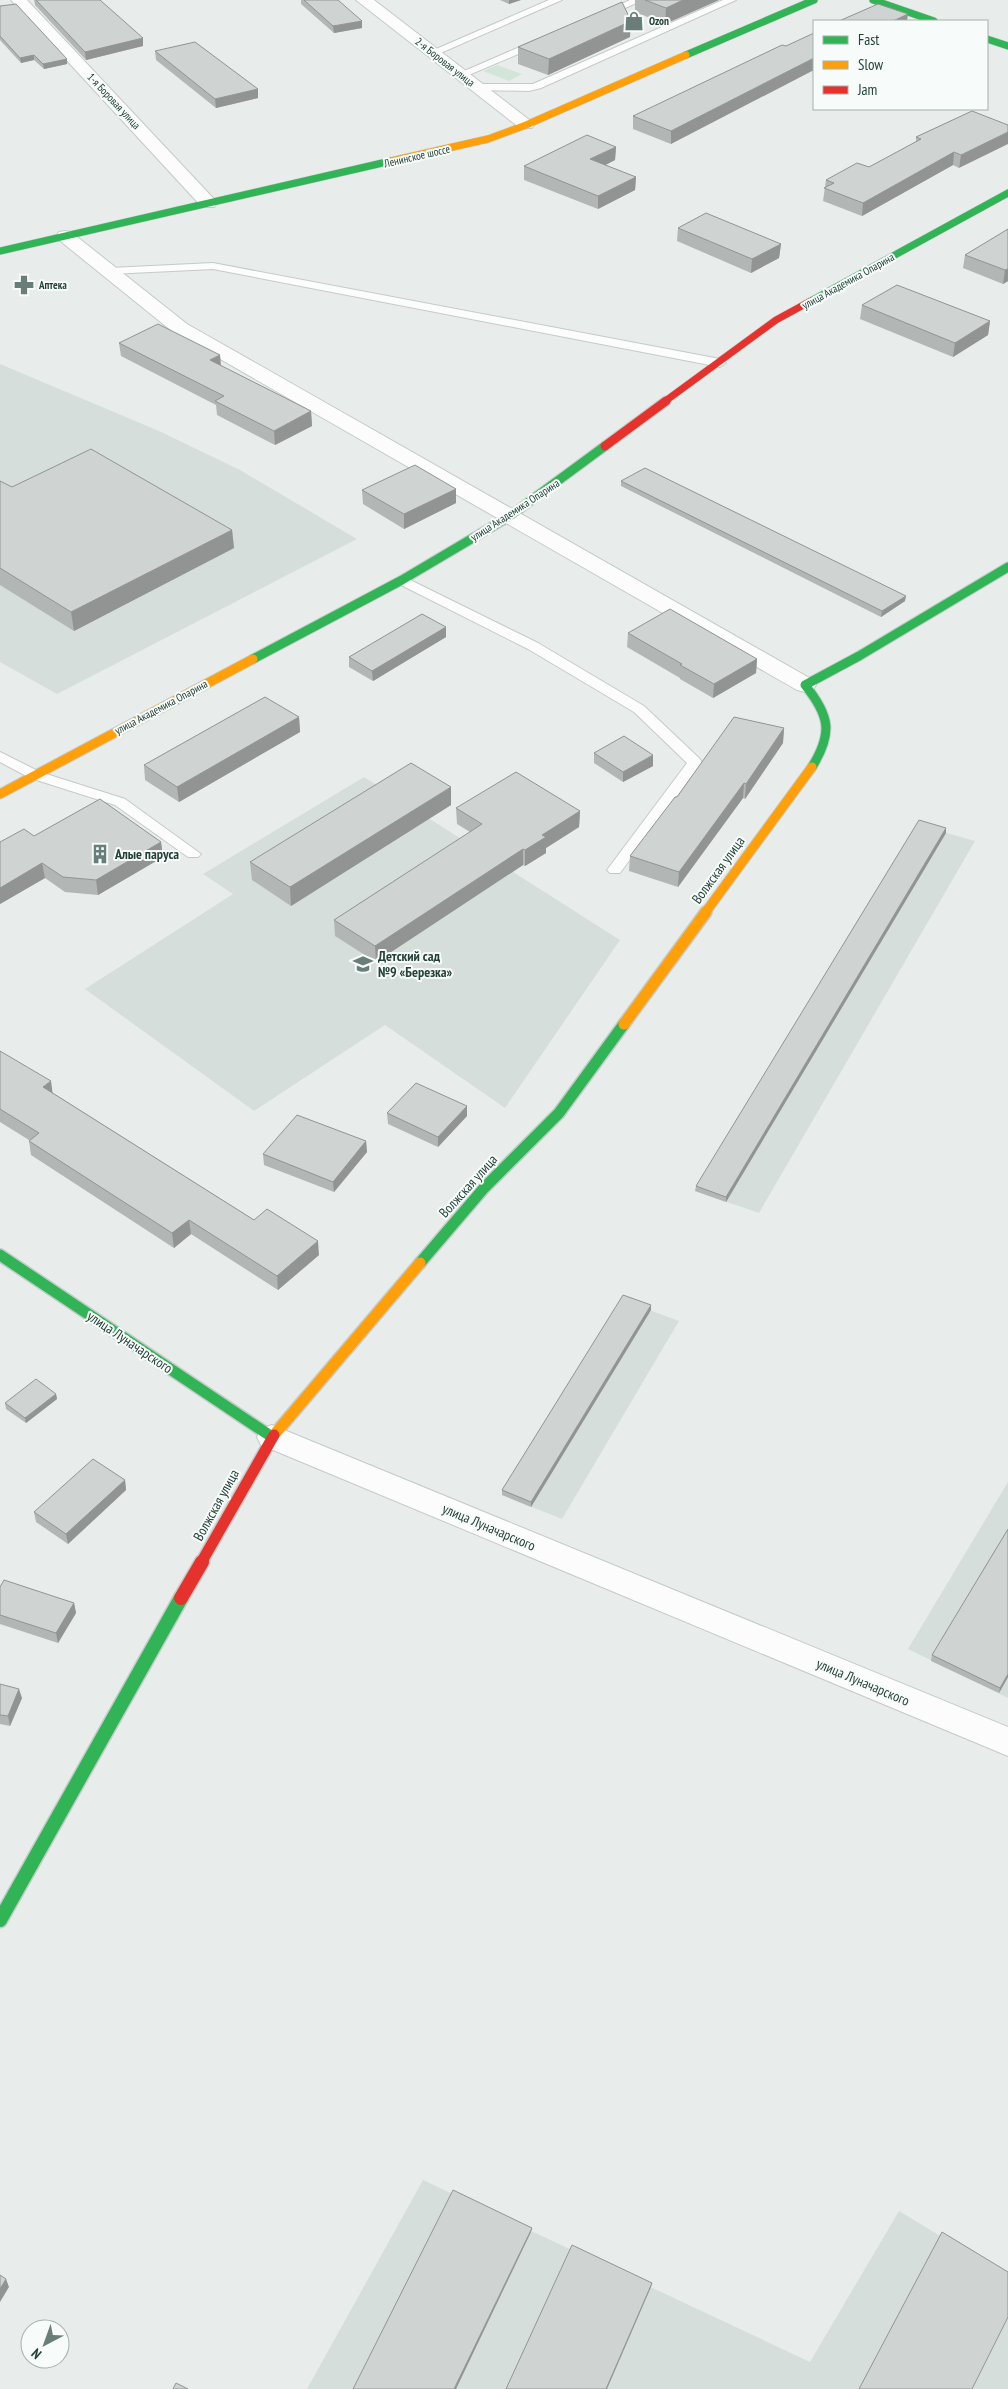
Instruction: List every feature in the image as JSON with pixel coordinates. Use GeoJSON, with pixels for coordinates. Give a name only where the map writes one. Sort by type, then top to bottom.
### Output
{"type":"FeatureCollection","features":[{"type":"Feature","properties":{"kind":"street","name":"1-я Боровая улица"},"geometry":{"type":"LineString","coordinates":[[19,0],[208,204]]}},
{"type":"Feature","properties":{"kind":"street","name":"2-я Боровая улица"},"geometry":{"type":"LineString","coordinates":[[364,0],[526,125]]}},
{"type":"Feature","properties":{"kind":"street","name":"Ленинское шоссе"},"geometry":{"type":"LineString","coordinates":[[2,248],[66,236],[488,139],[526,125],[814,0]]}},
{"type":"Feature","properties":{"kind":"street"},"geometry":{"type":"LineString","coordinates":[[872,0],[931,20]]}},
{"type":"Feature","properties":{"kind":"street"},"geometry":{"type":"LineString","coordinates":[[988,39],[1008,46]]}},
{"type":"Feature","properties":{"kind":"street","name":"улица Академика Опарина"},"geometry":{"type":"LineString","coordinates":[[0,794],[402,580],[510,516],[776,320],[1008,193]]}},
{"type":"Feature","properties":{"kind":"street"},"geometry":{"type":"LineString","coordinates":[[66,236],[180,328],[805,685],[859,656],[1008,567]]}},
{"type":"Feature","properties":{"kind":"street","name":"Волжская улица"},"geometry":{"type":"LineString","coordinates":[[0,1920],[272,1437],[484,1188],[559,1113],[794,792],[828,742],[829,724],[821,701],[805,685]]}},
{"type":"Feature","properties":{"kind":"street","name":"улица Луначарского"},"geometry":{"type":"LineString","coordinates":[[0,1256],[272,1437],[1008,1742]]}},
{"type":"Feature","properties":{"kind":"lane"},"geometry":{"type":"LineString","coordinates":[[432,53],[557,0]]}},
{"type":"Feature","properties":{"kind":"lane"},"geometry":{"type":"LineString","coordinates":[[594,19],[638,0]]}},
{"type":"Feature","properties":{"kind":"lane"},"geometry":{"type":"LineString","coordinates":[[477,87],[529,88],[537,86],[731,0]]}},
{"type":"Feature","properties":{"kind":"lane"},"geometry":{"type":"LineString","coordinates":[[460,74],[549,37]]}},
{"type":"Feature","properties":{"kind":"lane"},"geometry":{"type":"LineString","coordinates":[[110,271],[213,266],[720,363]]}},
{"type":"Feature","properties":{"kind":"lane"},"geometry":{"type":"LineString","coordinates":[[402,580],[533,646],[639,709],[695,762],[615,870]]}},
{"type":"Feature","properties":{"kind":"lane"},"geometry":{"type":"LineString","coordinates":[[0,756],[35,775],[120,802],[193,854]]}},
{"type":"Feature","properties":{"kind":"shaded area"},"geometry":{"type":"Polygon","coordinates":[[[0,364],[159,431],[240,470],[357,539],[57,694],[0,662],[0,364]]]}},
{"type":"Feature","properties":{"kind":"shaded area","name":"Детский сад №9 «Березка»"},"geometry":{"type":"Polygon","coordinates":[[[364,777],[620,940],[505,1108],[385,1025],[254,1111],[85,989],[233,894],[203,874],[364,777]]]}},
{"type":"Feature","properties":{"kind":"shaded area"},"geometry":{"type":"Polygon","coordinates":[[[919,825],[975,841],[759,1213],[695,1191],[919,825]]]}},
{"type":"Feature","properties":{"kind":"shaded area"},"geometry":{"type":"Polygon","coordinates":[[[623,1300],[679,1321],[562,1519],[502,1495],[623,1300]]]}},
{"type":"Feature","properties":{"kind":"shaded area"},"geometry":{"type":"Polygon","coordinates":[[[1008,1482],[1008,1698],[908,1649],[1008,1482]]]}},
{"type":"Feature","properties":{"kind":"shaded area"},"geometry":{"type":"Polygon","coordinates":[[[423,2180],[810,2362],[899,2211],[1008,2277],[1008,2389],[307,2389],[423,2180]]]}},
{"type":"Feature","properties":{"kind":"green space"},"geometry":{"type":"Polygon","coordinates":[[[497,65],[522,74],[509,81],[483,71],[497,65]]]}},
{"type":"Feature","properties":{"kind":"building"},"geometry":{"type":"Polygon","coordinates":[[[36,0],[100,0],[143,38],[85,52],[36,0]]]}},
{"type":"Feature","properties":{"kind":"building"},"geometry":{"type":"Polygon","coordinates":[[[304,0],[338,0],[362,21],[333,26],[304,0]]]}},
{"type":"Feature","properties":{"kind":"building"},"geometry":{"type":"Polygon","coordinates":[[[645,0],[683,0],[666,8],[645,0]]]}},
{"type":"Feature","properties":{"kind":"building"},"geometry":{"type":"Polygon","coordinates":[[[622,2],[631,21],[549,59],[518,47],[622,2]]]}},
{"type":"Feature","properties":{"kind":"building"},"geometry":{"type":"Polygon","coordinates":[[[16,4],[67,59],[43,64],[34,55],[20,58],[0,36],[0,6],[16,4]]]}},
{"type":"Feature","properties":{"kind":"building"},"geometry":{"type":"Polygon","coordinates":[[[878,4],[908,14],[895,20],[841,20],[878,4]]]}},
{"type":"Feature","properties":{"kind":"building"},"geometry":{"type":"Polygon","coordinates":[[[813,33],[813,59],[671,131],[633,116],[782,45],[786,46],[813,33]]]}},
{"type":"Feature","properties":{"kind":"building"},"geometry":{"type":"Polygon","coordinates":[[[195,42],[258,89],[215,99],[155,51],[195,42]]]}},
{"type":"Feature","properties":{"kind":"building"},"geometry":{"type":"Polygon","coordinates":[[[972,111],[1008,125],[1008,132],[961,155],[954,152],[863,203],[824,188],[834,183],[826,180],[857,163],[869,167],[921,139],[916,137],[972,111]]]}},
{"type":"Feature","properties":{"kind":"building"},"geometry":{"type":"Polygon","coordinates":[[[587,135],[616,147],[590,159],[636,177],[598,196],[524,166],[587,135]]]}},
{"type":"Feature","properties":{"kind":"building"},"geometry":{"type":"Polygon","coordinates":[[[706,213],[781,244],[752,259],[678,228],[706,213]]]}},
{"type":"Feature","properties":{"kind":"building"},"geometry":{"type":"Polygon","coordinates":[[[1008,229],[1008,269],[1005,270],[965,255],[1008,229]]]}},
{"type":"Feature","properties":{"kind":"building"},"geometry":{"type":"Polygon","coordinates":[[[897,285],[990,321],[955,343],[862,305],[897,285]]]}},
{"type":"Feature","properties":{"kind":"building"},"geometry":{"type":"Polygon","coordinates":[[[158,324],[220,355],[210,360],[311,411],[274,431],[215,401],[224,396],[119,343],[158,324]]]}},
{"type":"Feature","properties":{"kind":"building"},"geometry":{"type":"Polygon","coordinates":[[[91,449],[232,530],[71,612],[0,568],[0,481],[12,487],[91,449]]]}},
{"type":"Feature","properties":{"kind":"building"},"geometry":{"type":"Polygon","coordinates":[[[415,465],[456,489],[404,514],[362,490],[415,465]]]}},
{"type":"Feature","properties":{"kind":"building"},"geometry":{"type":"Polygon","coordinates":[[[645,468],[906,596],[882,611],[621,481],[645,468]]]}},
{"type":"Feature","properties":{"kind":"building"},"geometry":{"type":"Polygon","coordinates":[[[670,609],[757,659],[714,684],[628,633],[670,609]]]}},
{"type":"Feature","properties":{"kind":"building"},"geometry":{"type":"Polygon","coordinates":[[[422,614],[446,627],[372,671],[349,657],[422,614]]]}},
{"type":"Feature","properties":{"kind":"building"},"geometry":{"type":"Polygon","coordinates":[[[265,697],[299,717],[177,787],[144,765],[265,697]]]}},
{"type":"Feature","properties":{"kind":"building"},"geometry":{"type":"Polygon","coordinates":[[[734,717],[784,728],[746,784],[744,783],[679,872],[630,856],[675,797],[677,797],[734,717]]]}},
{"type":"Feature","properties":{"kind":"building"},"geometry":{"type":"Polygon","coordinates":[[[624,736],[653,755],[623,772],[594,753],[624,736]]]}},
{"type":"Feature","properties":{"kind":"building"},"geometry":{"type":"Polygon","coordinates":[[[411,763],[451,787],[290,887],[250,862],[411,763]]]}},
{"type":"Feature","properties":{"kind":"building"},"geometry":{"type":"Polygon","coordinates":[[[516,772],[580,811],[542,835],[546,837],[525,850],[523,849],[375,946],[334,920],[482,824],[456,808],[516,772]]]}},
{"type":"Feature","properties":{"kind":"building"},"geometry":{"type":"Polygon","coordinates":[[[100,799],[161,842],[96,880],[63,877],[42,863],[0,888],[0,842],[24,829],[34,836],[100,799]]]}},
{"type":"Feature","properties":{"kind":"building"},"geometry":{"type":"Polygon","coordinates":[[[919,820],[946,828],[726,1197],[696,1186],[919,820]]]}},
{"type":"Feature","properties":{"kind":"building"},"geometry":{"type":"Polygon","coordinates":[[[0,1051],[51,1081],[43,1087],[254,1220],[267,1209],[318,1241],[277,1276],[189,1220],[172,1233],[29,1141],[39,1133],[0,1109],[0,1051]]]}},
{"type":"Feature","properties":{"kind":"building"},"geometry":{"type":"Polygon","coordinates":[[[416,1083],[467,1106],[438,1137],[387,1113],[416,1083]]]}},
{"type":"Feature","properties":{"kind":"building"},"geometry":{"type":"Polygon","coordinates":[[[297,1115],[366,1141],[333,1182],[263,1154],[297,1115]]]}},
{"type":"Feature","properties":{"kind":"building"},"geometry":{"type":"Polygon","coordinates":[[[623,1295],[651,1305],[531,1502],[502,1490],[623,1295]]]}},
{"type":"Feature","properties":{"kind":"building"},"geometry":{"type":"Polygon","coordinates":[[[36,1379],[56,1394],[25,1418],[5,1403],[36,1379]]]}},
{"type":"Feature","properties":{"kind":"building"},"geometry":{"type":"Polygon","coordinates":[[[93,1459],[125,1480],[66,1534],[34,1512],[93,1459]]]}},
{"type":"Feature","properties":{"kind":"building"},"geometry":{"type":"Polygon","coordinates":[[[1008,1529],[1008,1674],[1000,1688],[932,1655],[1008,1529]]]}},
{"type":"Feature","properties":{"kind":"building"},"geometry":{"type":"Polygon","coordinates":[[[4,1580],[74,1603],[56,1633],[0,1615],[0,1587],[4,1580]]]}},
{"type":"Feature","properties":{"kind":"building"},"geometry":{"type":"Polygon","coordinates":[[[0,1684],[19,1689],[8,1716],[0,1715],[0,1684]]]}},
{"type":"Feature","properties":{"kind":"building"},"geometry":{"type":"Polygon","coordinates":[[[453,2190],[532,2228],[454,2389],[353,2389],[453,2190]]]}},
{"type":"Feature","properties":{"kind":"building"},"geometry":{"type":"Polygon","coordinates":[[[942,2232],[1008,2272],[1008,2317],[972,2389],[859,2389],[942,2232]]]}},
{"type":"Feature","properties":{"kind":"building"},"geometry":{"type":"Polygon","coordinates":[[[572,2245],[652,2283],[606,2389],[506,2389],[572,2245]]]}},
{"type":"Feature","properties":{"kind":"building"},"geometry":{"type":"Polygon","coordinates":[[[0,2275],[6,2279],[0,2289],[0,2275]]]}},
{"type":"Feature","properties":{"kind":"building"},"geometry":{"type":"Polygon","coordinates":[[[176,2383],[188,2389],[173,2389],[176,2383]]]}},
{"type":"Feature","properties":{"kind":"traffic: fast"},"geometry":{"type":"LineString","coordinates":[[686,55],[814,0]]}},
{"type":"Feature","properties":{"kind":"traffic: fast"},"geometry":{"type":"LineString","coordinates":[[873,0],[931,20]]}},
{"type":"Feature","properties":{"kind":"traffic: fast"},"geometry":{"type":"LineString","coordinates":[[988,39],[1008,46]]}},
{"type":"Feature","properties":{"kind":"traffic: fast"},"geometry":{"type":"LineString","coordinates":[[0,251],[391,161]]}},
{"type":"Feature","properties":{"kind":"traffic: fast"},"geometry":{"type":"LineString","coordinates":[[809,302],[1008,193]]}},
{"type":"Feature","properties":{"kind":"traffic: fast"},"geometry":{"type":"LineString","coordinates":[[253,659],[402,580],[510,516],[605,446]]}},
{"type":"Feature","properties":{"kind":"traffic: fast"},"geometry":{"type":"LineString","coordinates":[[812,767],[824,744],[827,724],[820,706],[805,685],[859,656],[1008,567]]}},
{"type":"Feature","properties":{"kind":"traffic: fast"},"geometry":{"type":"LineString","coordinates":[[420,1263],[484,1188],[559,1113],[624,1024]]}},
{"type":"Feature","properties":{"kind":"traffic: fast"},"geometry":{"type":"LineString","coordinates":[[0,1255],[272,1437]]}},
{"type":"Feature","properties":{"kind":"traffic: fast"},"geometry":{"type":"LineString","coordinates":[[0,1920],[181,1598]]}},
{"type":"Feature","properties":{"kind":"traffic: slow"},"geometry":{"type":"LineString","coordinates":[[391,161],[488,139],[526,125],[686,55]]}},
{"type":"Feature","properties":{"kind":"traffic: slow"},"geometry":{"type":"LineString","coordinates":[[0,794],[253,659]]}},
{"type":"Feature","properties":{"kind":"traffic: slow"},"geometry":{"type":"LineString","coordinates":[[624,1024],[812,767]]}},
{"type":"Feature","properties":{"kind":"traffic: slow"},"geometry":{"type":"LineString","coordinates":[[274,1435],[420,1263]]}},
{"type":"Feature","properties":{"kind":"traffic: jam"},"geometry":{"type":"LineString","coordinates":[[605,446],[776,320],[809,302]]}},
{"type":"Feature","properties":{"kind":"traffic: jam"},"geometry":{"type":"LineString","coordinates":[[181,1598],[274,1435]]}},
{"type":"Feature","properties":{"kind":"place","name":"Ozon"},"geometry":{"type":"Point","coordinates":[634,21]}},
{"type":"Feature","properties":{"kind":"place","name":"Аптека"},"geometry":{"type":"Point","coordinates":[24,285]}},
{"type":"Feature","properties":{"kind":"place","name":"Алые паруса"},"geometry":{"type":"Point","coordinates":[100,854]}},
{"type":"Feature","properties":{"kind":"place","name":"Детский сад №9 «Березка»"},"geometry":{"type":"Point","coordinates":[363,964]}}]}
